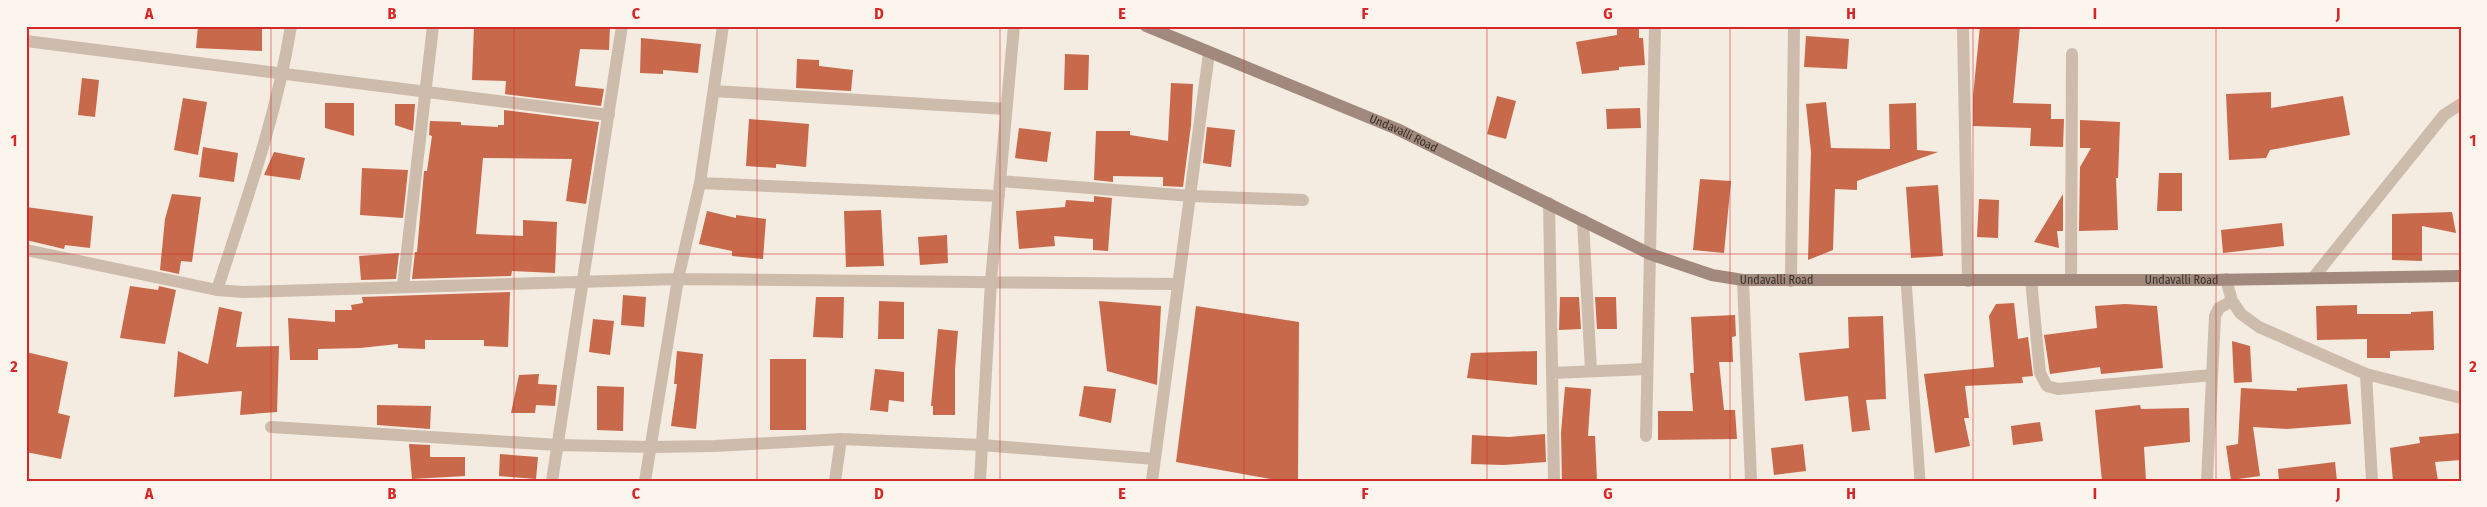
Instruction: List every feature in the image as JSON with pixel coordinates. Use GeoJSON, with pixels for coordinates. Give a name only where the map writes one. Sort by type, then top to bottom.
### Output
{"type":"FeatureCollection","features":[{"type":"Feature","properties":{"kind":"main road","name":"Undavalli Road"},"geometry":{"type":"LineString","coordinates":[[1146,26],[1397,129],[1650,254],[1712,276],[1743,280],[1791,281],[2461,276]]}},
{"type":"Feature","properties":{"kind":"street"},"geometry":{"type":"LineString","coordinates":[[217,290],[268,134],[283,73],[291,26]]}},
{"type":"Feature","properties":{"kind":"street"},"geometry":{"type":"LineString","coordinates":[[403,286],[433,26]]}},
{"type":"Feature","properties":{"kind":"street"},"geometry":{"type":"LineString","coordinates":[[552,481],[622,26]]}},
{"type":"Feature","properties":{"kind":"street"},"geometry":{"type":"LineString","coordinates":[[644,481],[652,447],[678,279],[700,183],[723,26]]}},
{"type":"Feature","properties":{"kind":"street"},"geometry":{"type":"LineString","coordinates":[[980,481],[991,281],[1014,26]]}},
{"type":"Feature","properties":{"kind":"street"},"geometry":{"type":"LineString","coordinates":[[1646,436],[1655,26]]}},
{"type":"Feature","properties":{"kind":"street"},"geometry":{"type":"LineString","coordinates":[[1791,281],[1794,26]]}},
{"type":"Feature","properties":{"kind":"street"},"geometry":{"type":"LineString","coordinates":[[1963,29],[1968,281]]}},
{"type":"Feature","properties":{"kind":"street"},"geometry":{"type":"LineString","coordinates":[[26,41],[609,115]]}},
{"type":"Feature","properties":{"kind":"street"},"geometry":{"type":"LineString","coordinates":[[1152,481],[1178,284],[1192,196],[1209,53]]}},
{"type":"Feature","properties":{"kind":"street"},"geometry":{"type":"LineString","coordinates":[[2071,280],[2072,54]]}},
{"type":"Feature","properties":{"kind":"street"},"geometry":{"type":"LineString","coordinates":[[714,91],[1006,110]]}},
{"type":"Feature","properties":{"kind":"street"},"geometry":{"type":"LineString","coordinates":[[2313,278],[2444,116],[2461,104]]}},
{"type":"Feature","properties":{"kind":"street"},"geometry":{"type":"LineString","coordinates":[[1000,181],[1192,196],[1303,200]]}},
{"type":"Feature","properties":{"kind":"street"},"geometry":{"type":"LineString","coordinates":[[700,183],[998,196]]}},
{"type":"Feature","properties":{"kind":"street"},"geometry":{"type":"LineString","coordinates":[[1549,203],[1554,481]]}},
{"type":"Feature","properties":{"kind":"street"},"geometry":{"type":"LineString","coordinates":[[1583,220],[1591,372]]}},
{"type":"Feature","properties":{"kind":"street"},"geometry":{"type":"LineString","coordinates":[[26,250],[217,290],[244,292],[584,280],[678,279],[1178,284]]}},
{"type":"Feature","properties":{"kind":"street"},"geometry":{"type":"LineString","coordinates":[[2226,279],[2232,301],[2240,314],[2259,326],[2366,374],[2461,398]]}},
{"type":"Feature","properties":{"kind":"street"},"geometry":{"type":"LineString","coordinates":[[1743,280],[1751,481]]}},
{"type":"Feature","properties":{"kind":"street"},"geometry":{"type":"LineString","coordinates":[[2031,280],[2040,373],[2047,386],[2058,389],[2212,375]]}},
{"type":"Feature","properties":{"kind":"street"},"geometry":{"type":"LineString","coordinates":[[2207,481],[2215,316],[2219,308],[2232,301]]}},
{"type":"Feature","properties":{"kind":"street"},"geometry":{"type":"LineString","coordinates":[[1552,373],[1647,369]]}},
{"type":"Feature","properties":{"kind":"street"},"geometry":{"type":"LineString","coordinates":[[2366,374],[2371,431],[2372,481]]}},
{"type":"Feature","properties":{"kind":"street"},"geometry":{"type":"LineString","coordinates":[[270,427],[558,445],[652,447],[715,446],[841,439],[982,445],[1155,459]]}},
{"type":"Feature","properties":{"kind":"street"},"geometry":{"type":"LineString","coordinates":[[835,481],[841,439]]}},
{"type":"Feature","properties":{"kind":"lane"},"geometry":{"type":"LineString","coordinates":[[1906,280],[1920,481]]}},
{"type":"Feature","properties":{"kind":"building"},"geometry":{"type":"Polygon","coordinates":[[[198,26],[262,26],[262,51],[196,48],[198,26]]]}},
{"type":"Feature","properties":{"kind":"building"},"geometry":{"type":"Polygon","coordinates":[[[474,26],[610,26],[609,50],[580,49],[575,86],[604,89],[601,106],[505,94],[506,81],[472,80],[474,26]]]}},
{"type":"Feature","properties":{"kind":"building"},"geometry":{"type":"Polygon","coordinates":[[[1617,26],[1639,26],[1639,38],[1643,38],[1645,65],[1619,67],[1619,70],[1582,74],[1576,42],[1617,35],[1617,26]]]}},
{"type":"Feature","properties":{"kind":"building"},"geometry":{"type":"Polygon","coordinates":[[[1980,26],[2020,26],[2013,103],[2051,104],[2051,119],[2064,119],[2063,147],[2030,146],[2031,128],[1973,126],[1973,96],[1980,26]]]}},
{"type":"Feature","properties":{"kind":"building"},"geometry":{"type":"Polygon","coordinates":[[[1806,36],[1849,39],[1847,69],[1804,67],[1806,36]]]}},
{"type":"Feature","properties":{"kind":"building"},"geometry":{"type":"Polygon","coordinates":[[[641,38],[701,44],[698,73],[663,70],[663,74],[640,73],[641,38]]]}},
{"type":"Feature","properties":{"kind":"building"},"geometry":{"type":"Polygon","coordinates":[[[1065,54],[1089,55],[1088,90],[1064,90],[1065,54]]]}},
{"type":"Feature","properties":{"kind":"building"},"geometry":{"type":"Polygon","coordinates":[[[797,59],[819,60],[819,66],[853,70],[851,91],[796,88],[797,59]]]}},
{"type":"Feature","properties":{"kind":"building"},"geometry":{"type":"Polygon","coordinates":[[[82,78],[99,80],[95,117],[78,115],[82,78]]]}},
{"type":"Feature","properties":{"kind":"building"},"geometry":{"type":"Polygon","coordinates":[[[1171,83],[1193,84],[1191,125],[1183,187],[1163,186],[1163,177],[1113,176],[1113,182],[1094,180],[1096,131],[1130,131],[1130,135],[1168,141],[1171,83]]]}},
{"type":"Feature","properties":{"kind":"building"},"geometry":{"type":"Polygon","coordinates":[[[2271,92],[2271,108],[2343,96],[2350,135],[2270,150],[2266,158],[2229,160],[2226,94],[2271,92]]]}},
{"type":"Feature","properties":{"kind":"building"},"geometry":{"type":"Polygon","coordinates":[[[1497,96],[1516,101],[1506,139],[1487,134],[1497,96]]]}},
{"type":"Feature","properties":{"kind":"building"},"geometry":{"type":"Polygon","coordinates":[[[183,98],[207,102],[198,155],[174,150],[183,98]]]}},
{"type":"Feature","properties":{"kind":"building"},"geometry":{"type":"Polygon","coordinates":[[[1826,102],[1831,148],[1890,149],[1889,104],[1916,103],[1917,150],[1938,152],[1857,181],[1857,190],[1835,189],[1833,250],[1808,260],[1811,152],[1806,104],[1826,102]]]}},
{"type":"Feature","properties":{"kind":"building"},"geometry":{"type":"Polygon","coordinates":[[[325,103],[354,103],[354,136],[325,128],[325,103]]]}},
{"type":"Feature","properties":{"kind":"building"},"geometry":{"type":"Polygon","coordinates":[[[395,104],[415,104],[413,131],[395,125],[395,104]]]}},
{"type":"Feature","properties":{"kind":"building"},"geometry":{"type":"Polygon","coordinates":[[[1640,108],[1641,128],[1607,129],[1606,109],[1640,108]]]}},
{"type":"Feature","properties":{"kind":"building"},"geometry":{"type":"Polygon","coordinates":[[[504,110],[599,122],[586,204],[566,201],[572,159],[483,158],[476,234],[523,236],[523,220],[557,222],[555,273],[512,271],[511,276],[412,279],[415,252],[417,252],[424,171],[427,171],[432,136],[429,135],[430,121],[461,122],[461,125],[498,127],[498,125],[504,125],[504,110]]]}},
{"type":"Feature","properties":{"kind":"building"},"geometry":{"type":"Polygon","coordinates":[[[749,119],[809,124],[806,167],[776,164],[776,168],[746,166],[749,119]]]}},
{"type":"Feature","properties":{"kind":"building"},"geometry":{"type":"Polygon","coordinates":[[[2080,120],[2120,122],[2118,178],[2116,178],[2118,230],[2079,231],[2080,167],[2091,148],[2080,148],[2080,120]]]}},
{"type":"Feature","properties":{"kind":"building"},"geometry":{"type":"Polygon","coordinates":[[[1207,127],[1235,130],[1231,167],[1203,163],[1207,127]]]}},
{"type":"Feature","properties":{"kind":"building"},"geometry":{"type":"Polygon","coordinates":[[[1019,128],[1051,132],[1047,162],[1015,158],[1019,128]]]}},
{"type":"Feature","properties":{"kind":"building"},"geometry":{"type":"Polygon","coordinates":[[[203,147],[238,153],[234,182],[199,177],[203,147]]]}},
{"type":"Feature","properties":{"kind":"building"},"geometry":{"type":"Polygon","coordinates":[[[274,152],[305,158],[300,180],[264,175],[274,152]]]}},
{"type":"Feature","properties":{"kind":"building"},"geometry":{"type":"Polygon","coordinates":[[[362,168],[408,170],[403,218],[360,215],[362,168]]]}},
{"type":"Feature","properties":{"kind":"building"},"geometry":{"type":"Polygon","coordinates":[[[2159,173],[2182,173],[2182,211],[2157,211],[2159,173]]]}},
{"type":"Feature","properties":{"kind":"building"},"geometry":{"type":"Polygon","coordinates":[[[1700,179],[1731,181],[1724,253],[1693,250],[1700,179]]]}},
{"type":"Feature","properties":{"kind":"building"},"geometry":{"type":"Polygon","coordinates":[[[1938,185],[1943,256],[1911,258],[1906,187],[1938,185]]]}},
{"type":"Feature","properties":{"kind":"building"},"geometry":{"type":"Polygon","coordinates":[[[172,194],[201,197],[192,262],[181,261],[179,274],[160,270],[165,219],[172,194]]]}},
{"type":"Feature","properties":{"kind":"building"},"geometry":{"type":"Polygon","coordinates":[[[2063,194],[2063,231],[2057,231],[2059,248],[2034,242],[2063,194]]]}},
{"type":"Feature","properties":{"kind":"building"},"geometry":{"type":"Polygon","coordinates":[[[1094,196],[1112,198],[1108,251],[1093,250],[1093,239],[1054,236],[1055,246],[1019,249],[1016,211],[1065,207],[1066,200],[1094,202],[1094,196]]]}},
{"type":"Feature","properties":{"kind":"building"},"geometry":{"type":"Polygon","coordinates":[[[1979,199],[1999,200],[1998,238],[1977,237],[1979,199]]]}},
{"type":"Feature","properties":{"kind":"building"},"geometry":{"type":"Polygon","coordinates":[[[26,207],[93,216],[90,248],[65,245],[64,249],[26,240],[26,207]]]}},
{"type":"Feature","properties":{"kind":"building"},"geometry":{"type":"Polygon","coordinates":[[[881,210],[884,266],[846,267],[844,211],[881,210]]]}},
{"type":"Feature","properties":{"kind":"building"},"geometry":{"type":"Polygon","coordinates":[[[707,211],[736,218],[736,215],[766,219],[763,259],[732,256],[732,251],[699,244],[707,211]]]}},
{"type":"Feature","properties":{"kind":"building"},"geometry":{"type":"Polygon","coordinates":[[[2452,212],[2456,233],[2422,226],[2422,261],[2392,260],[2392,214],[2452,212]]]}},
{"type":"Feature","properties":{"kind":"building"},"geometry":{"type":"Polygon","coordinates":[[[2282,223],[2284,246],[2223,253],[2221,230],[2282,223]]]}},
{"type":"Feature","properties":{"kind":"building"},"geometry":{"type":"Polygon","coordinates":[[[947,235],[948,263],[920,265],[918,237],[947,235]]]}},
{"type":"Feature","properties":{"kind":"building"},"geometry":{"type":"Polygon","coordinates":[[[399,253],[396,279],[361,280],[359,256],[399,253]]]}},
{"type":"Feature","properties":{"kind":"building"},"geometry":{"type":"Polygon","coordinates":[[[130,286],[158,290],[159,286],[176,290],[165,344],[120,338],[130,286]]]}},
{"type":"Feature","properties":{"kind":"building"},"geometry":{"type":"Polygon","coordinates":[[[510,292],[508,347],[484,346],[484,340],[425,340],[425,349],[398,348],[398,344],[360,348],[318,349],[318,360],[290,360],[288,318],[335,322],[335,310],[352,310],[351,305],[363,303],[362,297],[510,292]]]}},
{"type":"Feature","properties":{"kind":"building"},"geometry":{"type":"Polygon","coordinates":[[[623,295],[646,297],[644,327],[621,325],[623,295]]]}},
{"type":"Feature","properties":{"kind":"building"},"geometry":{"type":"Polygon","coordinates":[[[816,297],[844,297],[843,338],[813,337],[816,297]]]}},
{"type":"Feature","properties":{"kind":"building"},"geometry":{"type":"Polygon","coordinates":[[[1560,297],[1579,297],[1581,329],[1559,330],[1560,297]]]}},
{"type":"Feature","properties":{"kind":"building"},"geometry":{"type":"Polygon","coordinates":[[[1595,297],[1616,297],[1617,329],[1597,329],[1595,297]]]}},
{"type":"Feature","properties":{"kind":"building"},"geometry":{"type":"Polygon","coordinates":[[[879,301],[904,302],[904,339],[878,339],[879,301]]]}},
{"type":"Feature","properties":{"kind":"building"},"geometry":{"type":"Polygon","coordinates":[[[1099,301],[1161,306],[1157,385],[1107,371],[1099,301]]]}},
{"type":"Feature","properties":{"kind":"building"},"geometry":{"type":"Polygon","coordinates":[[[2014,303],[2018,339],[2028,337],[2033,376],[2022,377],[2023,383],[1965,386],[1969,418],[1964,418],[1970,446],[1935,453],[1924,374],[1994,367],[1989,316],[1996,304],[2014,303]]]}},
{"type":"Feature","properties":{"kind":"building"},"geometry":{"type":"Polygon","coordinates":[[[2125,304],[2157,306],[2163,368],[2101,374],[2100,367],[2050,374],[2044,335],[2097,328],[2095,306],[2125,304]]]}},
{"type":"Feature","properties":{"kind":"building"},"geometry":{"type":"Polygon","coordinates":[[[2357,305],[2357,314],[2411,314],[2411,312],[2433,311],[2434,350],[2390,351],[2390,358],[2367,358],[2367,339],[2317,340],[2316,306],[2357,305]]]}},
{"type":"Feature","properties":{"kind":"building"},"geometry":{"type":"Polygon","coordinates":[[[1196,306],[1299,322],[1298,481],[1282,481],[1176,462],[1196,306]]]}},
{"type":"Feature","properties":{"kind":"building"},"geometry":{"type":"Polygon","coordinates":[[[219,307],[242,312],[236,347],[279,346],[277,412],[240,415],[242,391],[174,397],[178,351],[208,364],[219,307]]]}},
{"type":"Feature","properties":{"kind":"building"},"geometry":{"type":"Polygon","coordinates":[[[1735,315],[1736,336],[1732,337],[1733,362],[1719,362],[1724,410],[1735,410],[1737,439],[1658,440],[1658,411],[1693,411],[1690,373],[1694,373],[1691,317],[1735,315]]]}},
{"type":"Feature","properties":{"kind":"building"},"geometry":{"type":"Polygon","coordinates":[[[1883,316],[1886,399],[1866,400],[1870,430],[1852,432],[1848,396],[1805,401],[1799,353],[1849,348],[1848,317],[1883,316]]]}},
{"type":"Feature","properties":{"kind":"building"},"geometry":{"type":"Polygon","coordinates":[[[593,319],[614,321],[610,355],[589,352],[593,319]]]}},
{"type":"Feature","properties":{"kind":"building"},"geometry":{"type":"Polygon","coordinates":[[[938,329],[958,331],[955,369],[955,415],[933,415],[933,406],[931,406],[938,329]]]}},
{"type":"Feature","properties":{"kind":"building"},"geometry":{"type":"Polygon","coordinates":[[[2232,341],[2250,346],[2252,382],[2234,383],[2232,341]]]}},
{"type":"Feature","properties":{"kind":"building"},"geometry":{"type":"Polygon","coordinates":[[[677,351],[703,354],[696,429],[671,426],[677,384],[674,384],[677,351]]]}},
{"type":"Feature","properties":{"kind":"building"},"geometry":{"type":"Polygon","coordinates":[[[1537,351],[1537,385],[1467,378],[1471,353],[1537,351]]]}},
{"type":"Feature","properties":{"kind":"building"},"geometry":{"type":"Polygon","coordinates":[[[26,352],[68,362],[58,413],[70,416],[61,459],[26,452],[26,352]]]}},
{"type":"Feature","properties":{"kind":"building"},"geometry":{"type":"Polygon","coordinates":[[[770,359],[806,359],[806,430],[770,430],[770,359]]]}},
{"type":"Feature","properties":{"kind":"building"},"geometry":{"type":"Polygon","coordinates":[[[875,369],[904,372],[904,402],[889,400],[888,412],[870,410],[875,369]]]}},
{"type":"Feature","properties":{"kind":"building"},"geometry":{"type":"Polygon","coordinates":[[[539,374],[538,384],[557,385],[555,406],[536,405],[535,413],[511,413],[519,375],[539,374]]]}},
{"type":"Feature","properties":{"kind":"building"},"geometry":{"type":"Polygon","coordinates":[[[2347,384],[2351,424],[2287,429],[2253,427],[2260,476],[2231,480],[2226,446],[2238,444],[2241,388],[2297,391],[2297,388],[2347,384]]]}},
{"type":"Feature","properties":{"kind":"building"},"geometry":{"type":"Polygon","coordinates":[[[597,386],[624,387],[623,431],[597,430],[597,386]]]}},
{"type":"Feature","properties":{"kind":"building"},"geometry":{"type":"Polygon","coordinates":[[[1084,386],[1116,389],[1111,423],[1079,416],[1084,386]]]}},
{"type":"Feature","properties":{"kind":"building"},"geometry":{"type":"Polygon","coordinates":[[[1565,387],[1591,389],[1588,436],[1595,436],[1597,481],[1562,481],[1561,432],[1565,387]]]}},
{"type":"Feature","properties":{"kind":"building"},"geometry":{"type":"Polygon","coordinates":[[[377,405],[431,406],[430,429],[377,425],[377,405]]]}},
{"type":"Feature","properties":{"kind":"building"},"geometry":{"type":"Polygon","coordinates":[[[2140,405],[2141,409],[2189,408],[2190,442],[2144,447],[2146,481],[2102,481],[2095,410],[2140,405]]]}},
{"type":"Feature","properties":{"kind":"building"},"geometry":{"type":"Polygon","coordinates":[[[2040,422],[2043,441],[2013,445],[2011,426],[2040,422]]]}},
{"type":"Feature","properties":{"kind":"building"},"geometry":{"type":"Polygon","coordinates":[[[2461,433],[2461,460],[2435,462],[2438,481],[2393,481],[2390,448],[2420,443],[2419,437],[2461,433]]]}},
{"type":"Feature","properties":{"kind":"building"},"geometry":{"type":"Polygon","coordinates":[[[1545,434],[1546,462],[1503,465],[1471,464],[1472,435],[1509,437],[1545,434]]]}},
{"type":"Feature","properties":{"kind":"building"},"geometry":{"type":"Polygon","coordinates":[[[409,444],[430,445],[430,457],[465,457],[465,476],[412,479],[409,444]]]}},
{"type":"Feature","properties":{"kind":"building"},"geometry":{"type":"Polygon","coordinates":[[[1803,444],[1806,471],[1774,475],[1771,448],[1803,444]]]}},
{"type":"Feature","properties":{"kind":"building"},"geometry":{"type":"Polygon","coordinates":[[[500,454],[538,457],[536,479],[499,476],[500,454]]]}},
{"type":"Feature","properties":{"kind":"building"},"geometry":{"type":"Polygon","coordinates":[[[2335,462],[2337,481],[2279,481],[2278,469],[2335,462]]]}}]}
